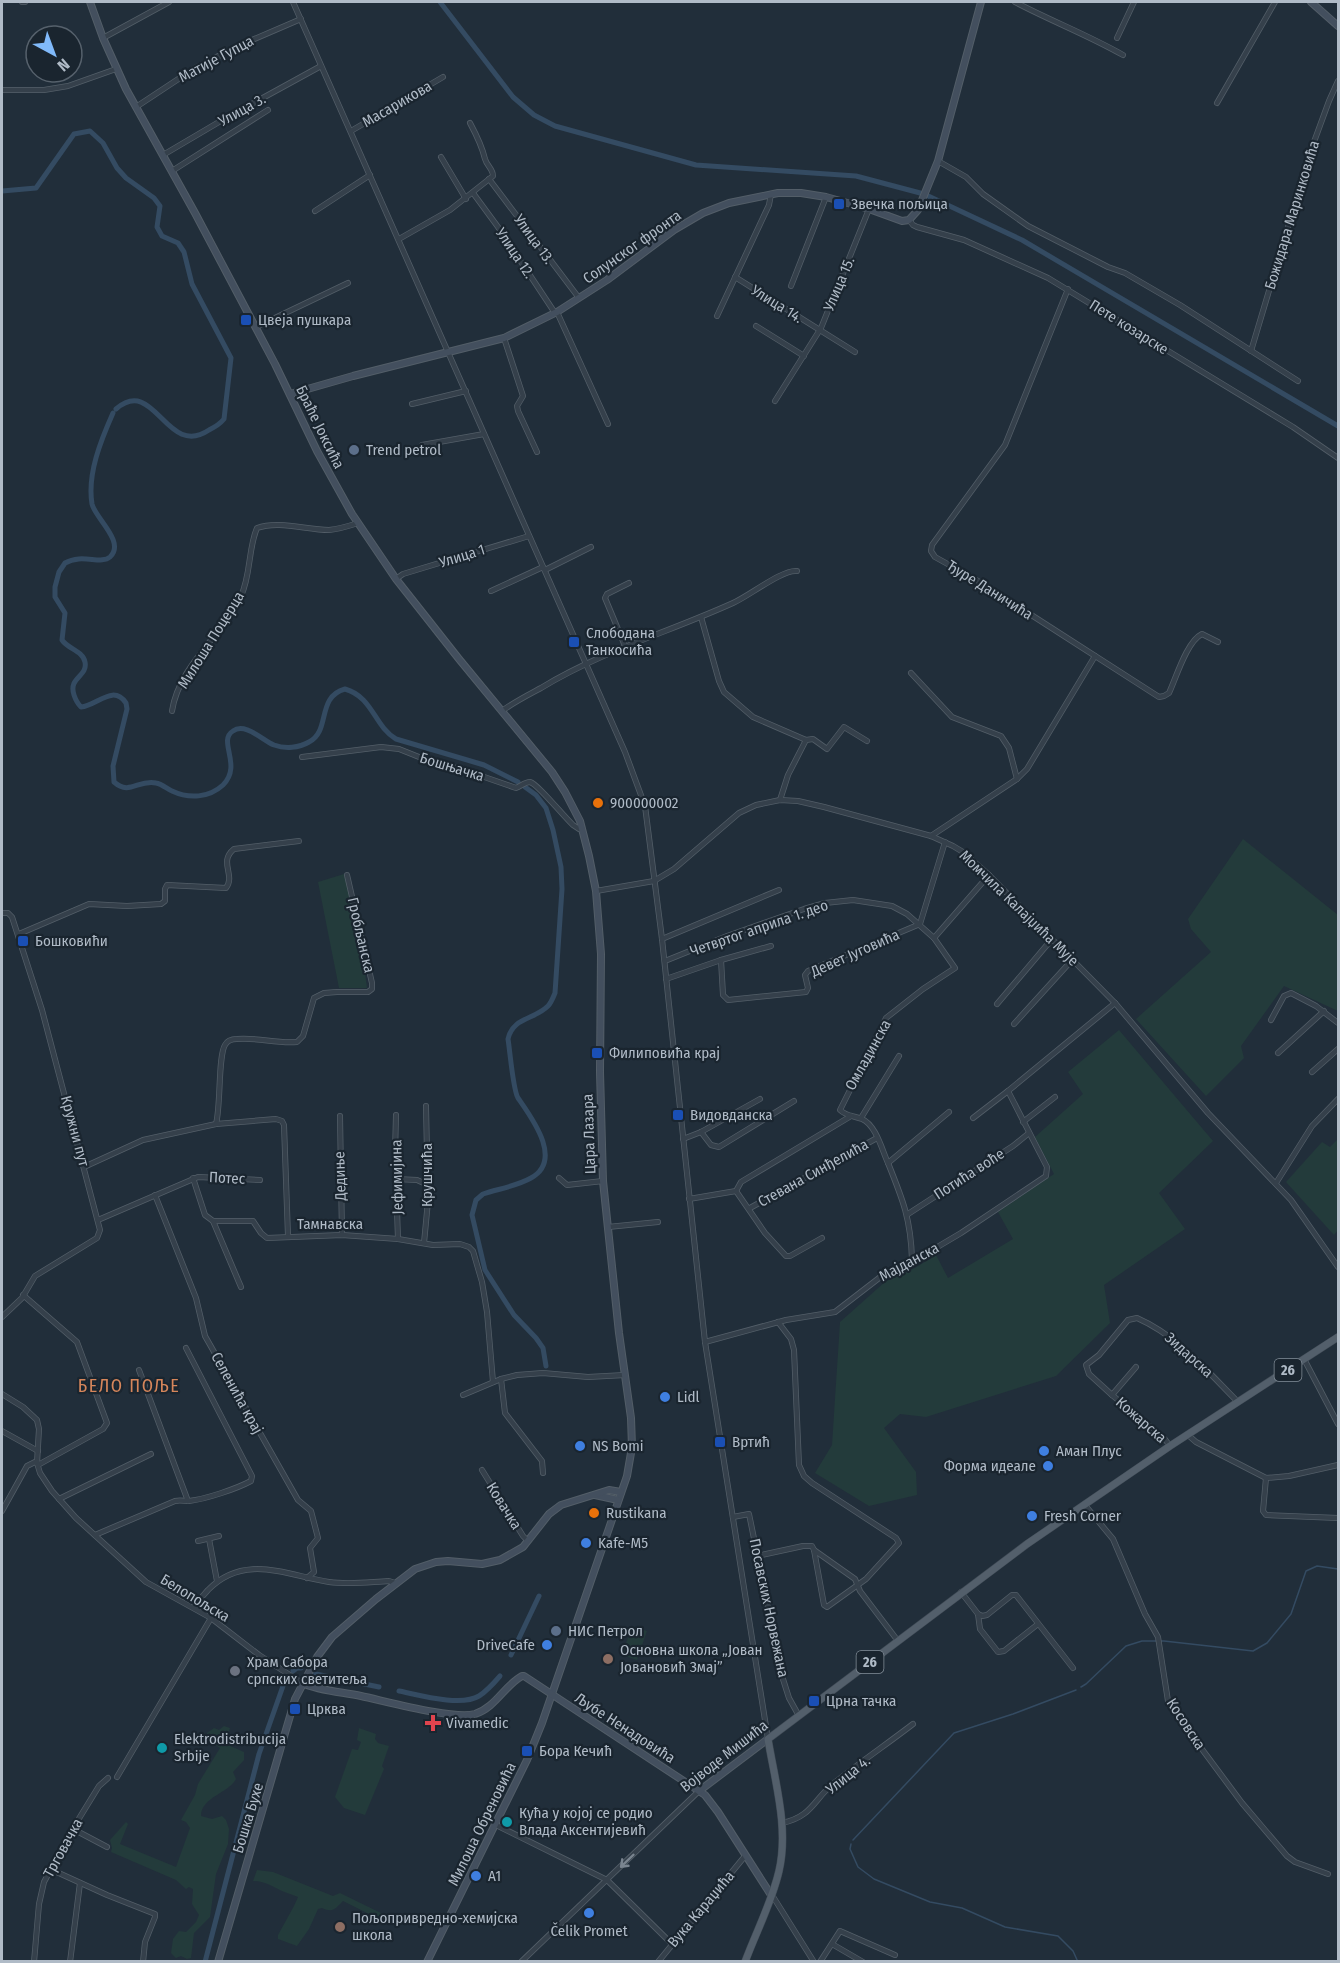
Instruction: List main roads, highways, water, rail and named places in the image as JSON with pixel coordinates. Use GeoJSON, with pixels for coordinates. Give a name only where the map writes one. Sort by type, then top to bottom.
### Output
{"type":"FeatureCollection","features":[{"type":"Feature","properties":{"kind":"main road","name":"Браће Јоксића"},"geometry":{"type":"LineString","coordinates":[[90,2],[116,69],[135,107],[256,327],[324,464],[358,523],[396,579],[552,772],[573,806],[582,828]]}},
{"type":"Feature","properties":{"kind":"main road","name":"Солунског фронта"},"geometry":{"type":"LineString","coordinates":[[290,394],[504,338],[556,313],[674,230],[703,213],[729,203],[789,192],[826,197],[902,221],[909,220],[915,215],[923,200],[938,161],[981,2]]}},
{"type":"Feature","properties":{"kind":"main road"},"geometry":{"type":"LineString","coordinates":[[1312,2],[1338,26]]}},
{"type":"Feature","properties":{"kind":"main road","name":"Цара Лазара"},"geometry":{"type":"LineString","coordinates":[[552,1695],[621,1492],[632,1447],[631,1418],[603,1181],[600,1072],[601,954],[596,891],[582,828]]}},
{"type":"Feature","properties":{"kind":"main road","name":"Војводе Мишића"},"geometry":{"type":"LineString","coordinates":[[699,1791],[961,1592],[1084,1504],[1304,1359],[1337,1340]]}},
{"type":"Feature","properties":{"kind":"main road"},"geometry":{"type":"LineString","coordinates":[[594,1495],[612,1490],[621,1492]]}},
{"type":"Feature","properties":{"kind":"main road"},"geometry":{"type":"LineString","coordinates":[[594,1495],[618,1500]]}},
{"type":"Feature","properties":{"kind":"main road","name":"Бошка Бухе"},"geometry":{"type":"LineString","coordinates":[[218,1962],[295,1699],[317,1657],[332,1637],[395,1583],[415,1569],[436,1562],[482,1564],[500,1560],[516,1552],[528,1541],[555,1509],[568,1502],[594,1495]]}},
{"type":"Feature","properties":{"kind":"main road","name":"Белопољска"},"geometry":{"type":"LineString","coordinates":[[302,1683],[436,1712],[466,1715],[477,1713],[488,1707],[522,1676],[552,1695]]}},
{"type":"Feature","properties":{"kind":"main road","name":"Љубе Ненадовића"},"geometry":{"type":"LineString","coordinates":[[552,1695],[707,1797],[771,1895]]}},
{"type":"Feature","properties":{"kind":"main road","name":"Милоша Обреновића"},"geometry":{"type":"LineString","coordinates":[[427,1962],[526,1760],[552,1695]]}},
{"type":"Feature","properties":{"kind":"main road"},"geometry":{"type":"LineString","coordinates":[[745,1962],[781,1862],[782,1823],[768,1739]]}},
{"type":"Feature","properties":{"kind":"waterway"},"geometry":{"type":"LineString","coordinates":[[440,2],[513,97],[534,115],[555,126],[696,165],[856,176],[924,194],[1022,240],[1338,426]]}},
{"type":"Feature","properties":{"kind":"waterway"},"geometry":{"type":"LineString","coordinates":[[2,191],[36,188],[74,134],[90,131],[103,143],[117,168],[126,178],[154,198],[160,206],[157,227],[162,236],[178,243],[184,252],[192,284],[231,358],[224,419],[213,428],[194,436],[182,434],[171,427],[141,402],[129,401],[116,409]]}},
{"type":"Feature","properties":{"kind":"waterway"},"geometry":{"type":"LineString","coordinates":[[113,413],[96,457],[91,493],[94,510],[112,537],[114,551],[110,557],[102,560],[78,559],[65,563],[59,572],[55,597],[65,613],[62,640],[81,655],[85,662],[84,671],[73,689],[78,703],[81,707],[111,695],[116,695],[126,703],[127,709],[113,766],[114,782],[125,788],[150,782],[156,783],[178,794],[192,796],[212,793],[229,777],[231,762],[228,741],[233,731],[248,730],[278,746],[301,746],[316,737],[330,699],[345,689],[362,698],[383,727],[396,739],[484,765],[518,782]]}},
{"type":"Feature","properties":{"kind":"waterway"},"geometry":{"type":"LineString","coordinates":[[525,787],[536,795],[546,808],[561,867],[562,889],[555,993],[548,1006],[514,1027],[508,1039],[516,1094],[542,1138],[545,1161],[540,1170],[526,1181],[483,1194],[476,1200],[472,1215],[485,1270],[514,1315],[543,1348],[546,1366]]}},
{"type":"Feature","properties":{"kind":"waterway"},"geometry":{"type":"LineString","coordinates":[[1081,1687],[1126,1646],[1142,1641],[1164,1641],[1253,1651],[1267,1643],[1291,1614],[1306,1571],[1317,1566],[1338,1569]]}},
{"type":"Feature","properties":{"kind":"waterway"},"geometry":{"type":"LineString","coordinates":[[511,1655],[539,1596]]}},
{"type":"Feature","properties":{"kind":"waterway"},"geometry":{"type":"LineString","coordinates":[[293,1671],[301,1668]]}},
{"type":"Feature","properties":{"kind":"waterway"},"geometry":{"type":"LineString","coordinates":[[311,1673],[379,1687]]}},
{"type":"Feature","properties":{"kind":"waterway"},"geometry":{"type":"LineString","coordinates":[[399,1691],[440,1699],[471,1699],[485,1692],[500,1676]]}},
{"type":"Feature","properties":{"kind":"waterway"},"geometry":{"type":"LineString","coordinates":[[205,1962],[259,1754],[283,1686]]}},
{"type":"Feature","properties":{"kind":"waterway"},"geometry":{"type":"LineString","coordinates":[[853,1840],[954,1733],[1076,1690]]}},
{"type":"Feature","properties":{"kind":"waterway"},"geometry":{"type":"LineString","coordinates":[[851,1844],[850,1849],[858,1867],[874,1879],[930,1902],[962,1908],[1005,1927],[1058,1936],[1073,1951],[1078,1962]]}},
{"type":"Feature","properties":{"kind":"place","name":"Звечка пољица"},"geometry":{"type":"Point","coordinates":[839,204]}},
{"type":"Feature","properties":{"kind":"place","name":"Цвеја пушкара"},"geometry":{"type":"Point","coordinates":[246,320]}},
{"type":"Feature","properties":{"kind":"place","name":"Trend petrol"},"geometry":{"type":"Point","coordinates":[354,450]}},
{"type":"Feature","properties":{"kind":"place","name":"Слободана Танкосића"},"geometry":{"type":"Point","coordinates":[574,642]}},
{"type":"Feature","properties":{"kind":"place","name":"900000002"},"geometry":{"type":"Point","coordinates":[598,803]}},
{"type":"Feature","properties":{"kind":"place","name":"Бошковићи"},"geometry":{"type":"Point","coordinates":[23,941]}},
{"type":"Feature","properties":{"kind":"place","name":"Филиповића крај"},"geometry":{"type":"Point","coordinates":[597,1053]}},
{"type":"Feature","properties":{"kind":"place","name":"Видовданска"},"geometry":{"type":"Point","coordinates":[678,1115]}},
{"type":"Feature","properties":{"kind":"place","name":"Lidl"},"geometry":{"type":"Point","coordinates":[665,1397]}},
{"type":"Feature","properties":{"kind":"place","name":"Вртић"},"geometry":{"type":"Point","coordinates":[720,1442]}},
{"type":"Feature","properties":{"kind":"place","name":"NS Bomi"},"geometry":{"type":"Point","coordinates":[580,1446]}},
{"type":"Feature","properties":{"kind":"place","name":"Аман Плус"},"geometry":{"type":"Point","coordinates":[1044,1451]}},
{"type":"Feature","properties":{"kind":"place","name":"Форма идеале"},"geometry":{"type":"Point","coordinates":[1048,1466]}},
{"type":"Feature","properties":{"kind":"place","name":"Rustikana"},"geometry":{"type":"Point","coordinates":[594,1513]}},
{"type":"Feature","properties":{"kind":"place","name":"Fresh Corner"},"geometry":{"type":"Point","coordinates":[1032,1516]}},
{"type":"Feature","properties":{"kind":"place","name":"Kafe-M5"},"geometry":{"type":"Point","coordinates":[586,1543]}},
{"type":"Feature","properties":{"kind":"place","name":"НИС Петрол"},"geometry":{"type":"Point","coordinates":[556,1631]}},
{"type":"Feature","properties":{"kind":"place","name":"DriveCafe"},"geometry":{"type":"Point","coordinates":[547,1645]}},
{"type":"Feature","properties":{"kind":"place","name":"Основна школа „Јован Јовановић Змај”"},"geometry":{"type":"Point","coordinates":[608,1659]}},
{"type":"Feature","properties":{"kind":"place","name":"Храм Сабора српских светитеља"},"geometry":{"type":"Point","coordinates":[235,1671]}},
{"type":"Feature","properties":{"kind":"place","name":"Црна тачка"},"geometry":{"type":"Point","coordinates":[814,1701]}},
{"type":"Feature","properties":{"kind":"place","name":"Црква"},"geometry":{"type":"Point","coordinates":[295,1709]}},
{"type":"Feature","properties":{"kind":"place","name":"Vivamedic"},"geometry":{"type":"Point","coordinates":[433,1723]}},
{"type":"Feature","properties":{"kind":"place","name":"Elektrodistribucija Srbije"},"geometry":{"type":"Point","coordinates":[162,1748]}},
{"type":"Feature","properties":{"kind":"place","name":"Бора Кечић"},"geometry":{"type":"Point","coordinates":[527,1751]}},
{"type":"Feature","properties":{"kind":"place","name":"Кућа у којој се родио Влада Аксентијевић"},"geometry":{"type":"Point","coordinates":[507,1822]}},
{"type":"Feature","properties":{"kind":"place","name":"A1"},"geometry":{"type":"Point","coordinates":[476,1876]}},
{"type":"Feature","properties":{"kind":"place","name":"Čelik Promet"},"geometry":{"type":"Point","coordinates":[589,1913]}},
{"type":"Feature","properties":{"kind":"place","name":"Пољопривредно-хемијска школа"},"geometry":{"type":"Point","coordinates":[340,1927]}},
{"type":"Feature","properties":{"kind":"district","name":"БЕЛО ПОЉЕ"},"geometry":{"type":"Point","coordinates":[129,1386]}}]}
